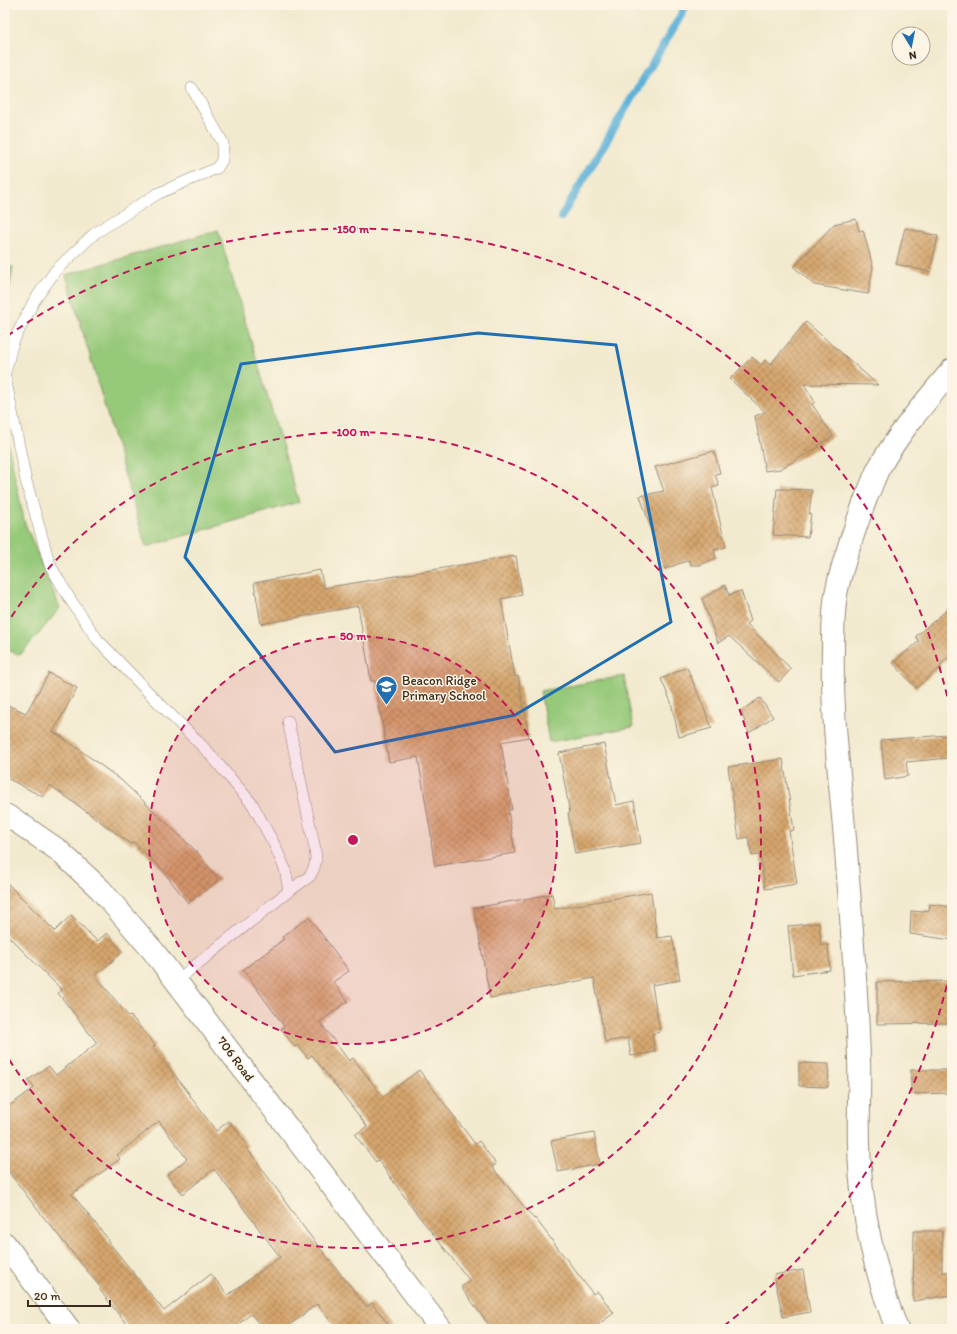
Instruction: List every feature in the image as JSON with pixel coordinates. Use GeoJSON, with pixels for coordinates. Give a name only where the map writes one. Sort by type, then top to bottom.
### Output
{"type":"FeatureCollection","features":[{"type":"Feature","properties":{"kind":"street"},"geometry":{"type":"LineString","coordinates":[[897,1329],[877,1272],[864,1211],[861,1182],[858,1145],[859,1059],[844,819],[832,684],[833,634],[836,592],[847,554],[878,468],[897,438],[952,370]]}},
{"type":"Feature","properties":{"kind":"street","name":"706 Road"},"geometry":{"type":"LineString","coordinates":[[5,815],[58,850],[100,889],[154,952],[441,1329]]}},
{"type":"Feature","properties":{"kind":"street"},"geometry":{"type":"LineString","coordinates":[[5,1244],[69,1329]]}},
{"type":"Feature","properties":{"kind":"lane"},"geometry":{"type":"LineString","coordinates":[[5,372],[13,342],[34,301],[56,270],[95,233],[157,194],[217,168],[222,160],[223,143],[192,88]]}},
{"type":"Feature","properties":{"kind":"lane"},"geometry":{"type":"LineString","coordinates":[[5,377],[26,481],[50,565],[97,639],[210,753],[253,805],[275,846],[285,869],[288,891]]}},
{"type":"Feature","properties":{"kind":"lane"},"geometry":{"type":"LineString","coordinates":[[176,981],[288,891],[310,876],[314,868],[316,859],[288,721]]}},
{"type":"Feature","properties":{"kind":"highlighted area"},"geometry":{"type":"Polygon","coordinates":[[[478,333],[616,345],[671,622],[515,715],[335,752],[185,557],[241,364],[478,333]]]}},
{"type":"Feature","properties":{"kind":"green space"},"geometry":{"type":"Polygon","coordinates":[[[218,230],[299,502],[146,547],[66,275],[218,230]]]}},
{"type":"Feature","properties":{"kind":"green space"},"geometry":{"type":"Polygon","coordinates":[[[5,265],[13,267],[5,318],[5,265]]]}},
{"type":"Feature","properties":{"kind":"green space"},"geometry":{"type":"Polygon","coordinates":[[[5,428],[24,521],[60,608],[20,655],[5,649],[5,428]]]}},
{"type":"Feature","properties":{"kind":"green space"},"geometry":{"type":"Polygon","coordinates":[[[624,676],[633,727],[549,742],[540,691],[624,676]]]}},
{"type":"Feature","properties":{"kind":"building"},"geometry":{"type":"Polygon","coordinates":[[[856,219],[859,231],[863,230],[873,267],[868,294],[814,285],[794,267],[834,224],[856,219]]]}},
{"type":"Feature","properties":{"kind":"building"},"geometry":{"type":"Polygon","coordinates":[[[905,228],[938,236],[930,272],[896,264],[905,228]]]}},
{"type":"Feature","properties":{"kind":"building"},"geometry":{"type":"Polygon","coordinates":[[[806,322],[878,385],[804,384],[815,402],[812,404],[833,436],[818,446],[819,447],[780,469],[765,471],[755,416],[765,412],[730,379],[752,357],[761,365],[765,360],[770,365],[806,322]]]}},
{"type":"Feature","properties":{"kind":"building"},"geometry":{"type":"Polygon","coordinates":[[[714,451],[720,473],[715,474],[719,486],[712,488],[726,547],[714,550],[716,558],[700,565],[691,565],[689,560],[665,569],[640,496],[664,491],[655,467],[714,451]]]}},
{"type":"Feature","properties":{"kind":"building"},"geometry":{"type":"Polygon","coordinates":[[[777,489],[812,490],[808,537],[773,535],[777,489]]]}},
{"type":"Feature","properties":{"kind":"building"},"geometry":{"type":"Polygon","coordinates":[[[516,556],[522,595],[501,599],[515,677],[518,676],[529,737],[501,742],[512,810],[508,810],[515,853],[435,866],[418,757],[389,762],[375,681],[371,681],[358,606],[261,624],[254,583],[320,570],[324,588],[516,556]]]}},
{"type":"Feature","properties":{"kind":"building"},"geometry":{"type":"Polygon","coordinates":[[[725,585],[729,595],[741,591],[751,621],[747,624],[791,669],[779,682],[729,636],[718,643],[702,599],[725,585]]]}},
{"type":"Feature","properties":{"kind":"building"},"geometry":{"type":"Polygon","coordinates":[[[952,606],[952,655],[941,664],[941,667],[916,688],[893,663],[919,641],[916,636],[952,606]]]}},
{"type":"Feature","properties":{"kind":"building"},"geometry":{"type":"Polygon","coordinates":[[[687,667],[712,728],[679,737],[671,702],[661,679],[687,667]]]}},
{"type":"Feature","properties":{"kind":"building"},"geometry":{"type":"Polygon","coordinates":[[[49,673],[77,688],[53,732],[121,780],[197,852],[219,880],[188,903],[159,866],[134,842],[131,844],[50,785],[43,797],[5,777],[5,704],[26,713],[49,673]]]}},
{"type":"Feature","properties":{"kind":"building"},"geometry":{"type":"Polygon","coordinates":[[[760,698],[773,717],[749,733],[741,711],[760,698]]]}},
{"type":"Feature","properties":{"kind":"building"},"geometry":{"type":"Polygon","coordinates":[[[947,735],[949,758],[906,762],[908,776],[885,780],[881,740],[947,735]]]}},
{"type":"Feature","properties":{"kind":"building"},"geometry":{"type":"Polygon","coordinates":[[[604,744],[616,805],[634,801],[641,843],[575,854],[568,813],[570,813],[559,753],[604,744]]]}},
{"type":"Feature","properties":{"kind":"building"},"geometry":{"type":"Polygon","coordinates":[[[783,759],[794,830],[789,831],[797,884],[765,889],[760,855],[752,856],[748,837],[739,839],[728,767],[783,759]]]}},
{"type":"Feature","properties":{"kind":"building"},"geometry":{"type":"Polygon","coordinates":[[[5,881],[55,931],[71,915],[97,941],[107,933],[123,952],[95,975],[129,1017],[131,1016],[155,1045],[153,1047],[216,1131],[229,1121],[308,1233],[367,1307],[372,1303],[392,1329],[337,1329],[317,1304],[284,1329],[263,1329],[251,1314],[232,1329],[130,1329],[100,1290],[101,1288],[5,1167],[5,1109],[34,1088],[28,1080],[49,1066],[56,1075],[97,1043],[58,993],[62,990],[5,933],[5,881]],[[159,1121],[117,1155],[120,1159],[72,1194],[164,1311],[211,1274],[228,1295],[280,1257],[214,1169],[183,1194],[167,1175],[187,1159],[159,1121]]]}},
{"type":"Feature","properties":{"kind":"building"},"geometry":{"type":"Polygon","coordinates":[[[651,892],[657,938],[672,936],[680,980],[652,985],[660,1032],[652,1034],[655,1052],[631,1056],[628,1038],[605,1042],[594,978],[490,998],[474,908],[552,894],[555,909],[651,892]]]}},
{"type":"Feature","properties":{"kind":"building"},"geometry":{"type":"Polygon","coordinates":[[[930,904],[952,907],[952,940],[910,934],[911,911],[929,911],[930,904]]]}},
{"type":"Feature","properties":{"kind":"building"},"geometry":{"type":"Polygon","coordinates":[[[309,917],[349,971],[333,982],[348,1001],[320,1022],[349,1061],[353,1058],[383,1097],[419,1070],[475,1144],[479,1141],[496,1164],[492,1167],[534,1219],[535,1218],[593,1294],[597,1291],[614,1313],[592,1329],[492,1329],[461,1287],[470,1281],[414,1210],[378,1160],[376,1162],[355,1135],[367,1126],[312,1055],[308,1058],[297,1045],[295,1047],[281,1029],[284,1026],[243,970],[284,939],[282,937],[309,917]]]}},
{"type":"Feature","properties":{"kind":"building"},"geometry":{"type":"Polygon","coordinates":[[[819,923],[821,945],[828,945],[830,970],[793,975],[788,926],[819,923]]]}},
{"type":"Feature","properties":{"kind":"building"},"geometry":{"type":"Polygon","coordinates":[[[952,981],[952,1023],[877,1024],[877,982],[952,981]]]}},
{"type":"Feature","properties":{"kind":"building"},"geometry":{"type":"Polygon","coordinates":[[[799,1063],[829,1064],[828,1087],[799,1086],[799,1063]]]}},
{"type":"Feature","properties":{"kind":"building"},"geometry":{"type":"Polygon","coordinates":[[[911,1070],[952,1070],[952,1093],[911,1094],[911,1070]]]}},
{"type":"Feature","properties":{"kind":"building"},"geometry":{"type":"Polygon","coordinates":[[[594,1133],[600,1164],[558,1172],[551,1141],[594,1133]]]}},
{"type":"Feature","properties":{"kind":"building"},"geometry":{"type":"Polygon","coordinates":[[[914,1231],[942,1231],[942,1272],[949,1272],[951,1295],[913,1301],[914,1231]]]}},
{"type":"Feature","properties":{"kind":"building"},"geometry":{"type":"Polygon","coordinates":[[[803,1270],[810,1312],[783,1317],[774,1275],[803,1270]]]}},
{"type":"Feature","properties":{"kind":"waterway"},"geometry":{"type":"LineString","coordinates":[[561,217],[686,5]]}},
{"type":"Feature","properties":{"kind":"place","name":"Beacon Ridge Primary School"},"geometry":{"type":"Point","coordinates":[387,706]}}]}
